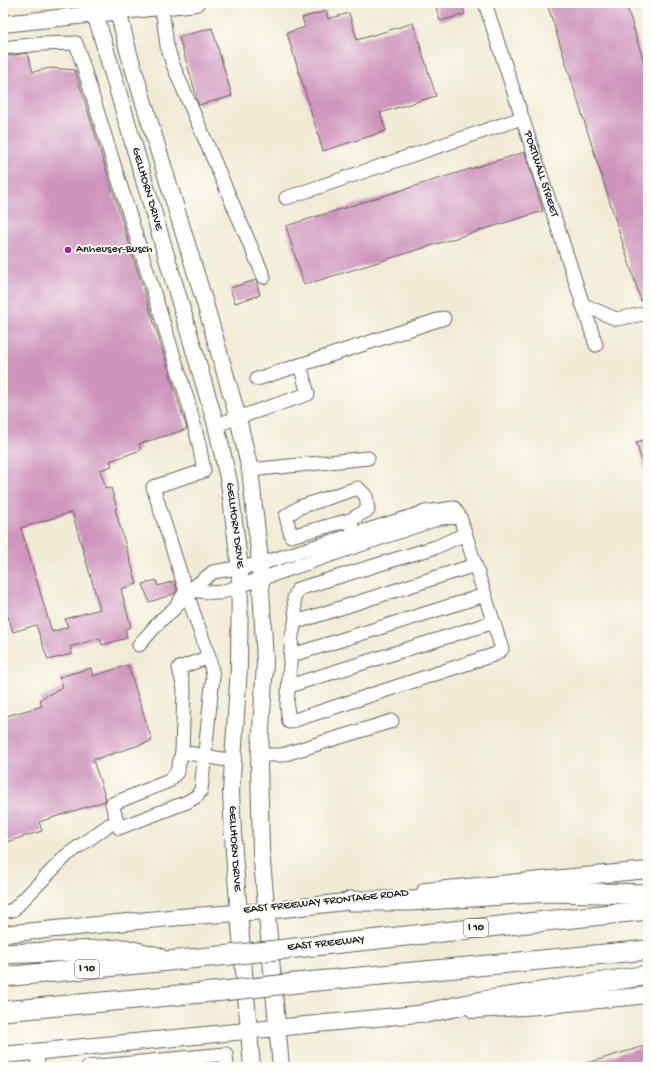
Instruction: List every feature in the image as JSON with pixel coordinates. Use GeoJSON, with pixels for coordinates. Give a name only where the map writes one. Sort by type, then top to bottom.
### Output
{"type":"FeatureCollection","features":[{"type":"Feature","properties":{"kind":"highway"},"geometry":{"type":"LineString","coordinates":[[350,901],[410,901],[548,892],[648,894]]}},
{"type":"Feature","properties":{"kind":"highway","name":"EAST FREEWAY"},"geometry":{"type":"LineString","coordinates":[[3,977],[171,961],[648,910]]}},
{"type":"Feature","properties":{"kind":"highway"},"geometry":{"type":"LineString","coordinates":[[3,954],[124,949],[171,961]]}},
{"type":"Feature","properties":{"kind":"highway"},"geometry":{"type":"LineString","coordinates":[[3,1011],[648,950]]}},
{"type":"Feature","properties":{"kind":"highway"},"geometry":{"type":"LineString","coordinates":[[426,1013],[483,1001],[648,975]]}},
{"type":"Feature","properties":{"kind":"highway"},"geometry":{"type":"LineString","coordinates":[[3,1017],[96,1003]]}},
{"type":"Feature","properties":{"kind":"main road"},"geometry":{"type":"LineString","coordinates":[[3,24],[93,8],[162,7],[196,3]]}},
{"type":"Feature","properties":{"kind":"main road","name":"GELLHORN DRIVE"},"geometry":{"type":"LineString","coordinates":[[117,7],[129,54],[238,418],[250,470],[260,571],[265,662],[259,754],[261,851],[281,1067]]}},
{"type":"Feature","properties":{"kind":"main road","name":"GELLHORN DRIVE"},"geometry":{"type":"LineString","coordinates":[[93,8],[216,425],[229,482],[240,569],[239,668],[232,792],[234,854],[252,1067]]}},
{"type":"Feature","properties":{"kind":"main road"},"geometry":{"type":"LineString","coordinates":[[142,178],[164,170]]}},
{"type":"Feature","properties":{"kind":"main road"},"geometry":{"type":"LineString","coordinates":[[180,302],[202,294]]}},
{"type":"Feature","properties":{"kind":"main road"},"geometry":{"type":"LineString","coordinates":[[234,755],[259,754]]}},
{"type":"Feature","properties":{"kind":"main road","name":"EAST FREEWAY FRONTAGE ROAD"},"geometry":{"type":"LineString","coordinates":[[3,934],[239,912],[266,911],[508,882],[648,870]]}},
{"type":"Feature","properties":{"kind":"main road"},"geometry":{"type":"LineString","coordinates":[[3,1055],[37,1059],[248,1030],[426,1013],[539,1006],[648,995]]}},
{"type":"Feature","properties":{"kind":"street","name":"PORTWALL STREET"},"geometry":{"type":"LineString","coordinates":[[485,3],[596,345]]}},
{"type":"Feature","properties":{"kind":"street"},"geometry":{"type":"LineString","coordinates":[[162,7],[167,46],[173,65],[264,277]]}},
{"type":"Feature","properties":{"kind":"street"},"geometry":{"type":"LineString","coordinates":[[3,48],[40,44],[76,43],[187,398],[199,444],[204,471],[153,487],[188,590],[209,658],[213,676],[206,756],[201,790],[197,796],[187,802],[119,828],[112,804],[170,781],[177,772],[182,752],[184,688],[180,668],[209,658]]}},
{"type":"Feature","properties":{"kind":"street"},"geometry":{"type":"LineString","coordinates":[[286,198],[522,118]]}},
{"type":"Feature","properties":{"kind":"street"},"geometry":{"type":"LineString","coordinates":[[582,304],[616,319],[648,313]]}},
{"type":"Feature","properties":{"kind":"street"},"geometry":{"type":"LineString","coordinates":[[257,379],[444,318]]}},
{"type":"Feature","properties":{"kind":"street"},"geometry":{"type":"LineString","coordinates":[[216,425],[308,394],[300,365]]}},
{"type":"Feature","properties":{"kind":"street"},"geometry":{"type":"LineString","coordinates":[[250,470],[368,458]]}},
{"type":"Feature","properties":{"kind":"street"},"geometry":{"type":"LineString","coordinates":[[358,488],[366,496],[368,510],[350,520],[291,536],[286,516],[300,507],[358,488]]}},
{"type":"Feature","properties":{"kind":"street"},"geometry":{"type":"LineString","coordinates":[[188,590],[219,593],[240,585],[260,571],[358,544],[440,518],[460,517],[502,649],[496,654],[289,722],[287,706],[292,635],[296,619],[294,598],[298,589],[436,547],[465,534]]}},
{"type":"Feature","properties":{"kind":"street"},"geometry":{"type":"LineString","coordinates":[[350,520],[358,544]]}},
{"type":"Feature","properties":{"kind":"street"},"geometry":{"type":"LineString","coordinates":[[296,619],[303,620],[475,565]]}},
{"type":"Feature","properties":{"kind":"street"},"geometry":{"type":"LineString","coordinates":[[139,645],[161,620],[176,607],[188,590],[213,572],[230,568],[260,571]]}},
{"type":"Feature","properties":{"kind":"street"},"geometry":{"type":"LineString","coordinates":[[291,652],[299,652],[485,595]]}},
{"type":"Feature","properties":{"kind":"street"},"geometry":{"type":"LineString","coordinates":[[289,686],[494,622]]}},
{"type":"Feature","properties":{"kind":"street"},"geometry":{"type":"LineString","coordinates":[[259,754],[282,755],[392,721]]}},
{"type":"Feature","properties":{"kind":"street"},"geometry":{"type":"LineString","coordinates":[[182,752],[206,756],[234,755]]}},
{"type":"Feature","properties":{"kind":"street"},"geometry":{"type":"LineString","coordinates":[[3,912],[13,910],[67,855],[110,824],[117,822]]}},
{"type":"Feature","properties":{"kind":"street"},"geometry":{"type":"LineString","coordinates":[[88,1067],[226,1054],[228,1067]]}},
{"type":"Feature","properties":{"kind":"building"},"geometry":{"type":"Polygon","coordinates":[[[435,3],[462,3],[465,14],[440,21],[435,3]]]}},
{"type":"Feature","properties":{"kind":"building"},"geometry":{"type":"Polygon","coordinates":[[[547,3],[626,3],[648,76],[648,299],[641,301],[547,3]]]}},
{"type":"Feature","properties":{"kind":"building"},"geometry":{"type":"Polygon","coordinates":[[[326,11],[328,19],[349,13],[357,40],[413,23],[436,96],[380,113],[386,131],[323,151],[287,33],[305,27],[302,18],[326,11]]]}},
{"type":"Feature","properties":{"kind":"building"},"geometry":{"type":"Polygon","coordinates":[[[212,28],[232,96],[199,105],[179,37],[212,28]]]}},
{"type":"Feature","properties":{"kind":"building","name":"Anheuser-Busch"},"geometry":{"type":"Polygon","coordinates":[[[27,53],[33,72],[50,68],[75,70],[187,429],[139,444],[141,450],[110,461],[112,466],[100,470],[106,489],[111,488],[117,508],[115,509],[137,584],[121,589],[131,627],[125,629],[127,638],[102,645],[100,638],[70,647],[72,654],[48,660],[36,625],[13,632],[8,616],[3,618],[3,57],[27,53]],[[72,512],[21,528],[52,632],[68,627],[65,619],[100,609],[72,512]]]}},
{"type":"Feature","properties":{"kind":"building"},"geometry":{"type":"Polygon","coordinates":[[[525,152],[543,211],[304,285],[286,226],[525,152]]]}},
{"type":"Feature","properties":{"kind":"building"},"geometry":{"type":"Polygon","coordinates":[[[256,280],[260,295],[235,303],[230,288],[256,280]]]}},
{"type":"Feature","properties":{"kind":"building"},"geometry":{"type":"Polygon","coordinates":[[[648,439],[648,475],[646,475],[636,442],[648,439]]]}},
{"type":"Feature","properties":{"kind":"building"},"geometry":{"type":"Polygon","coordinates":[[[156,580],[158,586],[174,581],[177,590],[174,594],[149,602],[143,584],[156,580]]]}},
{"type":"Feature","properties":{"kind":"building"},"geometry":{"type":"Polygon","coordinates":[[[128,665],[152,741],[93,760],[106,799],[105,801],[39,822],[42,831],[3,843],[3,717],[42,706],[40,699],[63,687],[59,677],[91,668],[93,676],[128,665]]]}},
{"type":"Feature","properties":{"kind":"building"},"geometry":{"type":"Polygon","coordinates":[[[648,1045],[648,1067],[581,1067],[581,1065],[648,1045]]]}},
{"type":"Feature","properties":{"kind":"place","name":"Anheuser-Busch"},"geometry":{"type":"Point","coordinates":[68,250]}}]}
